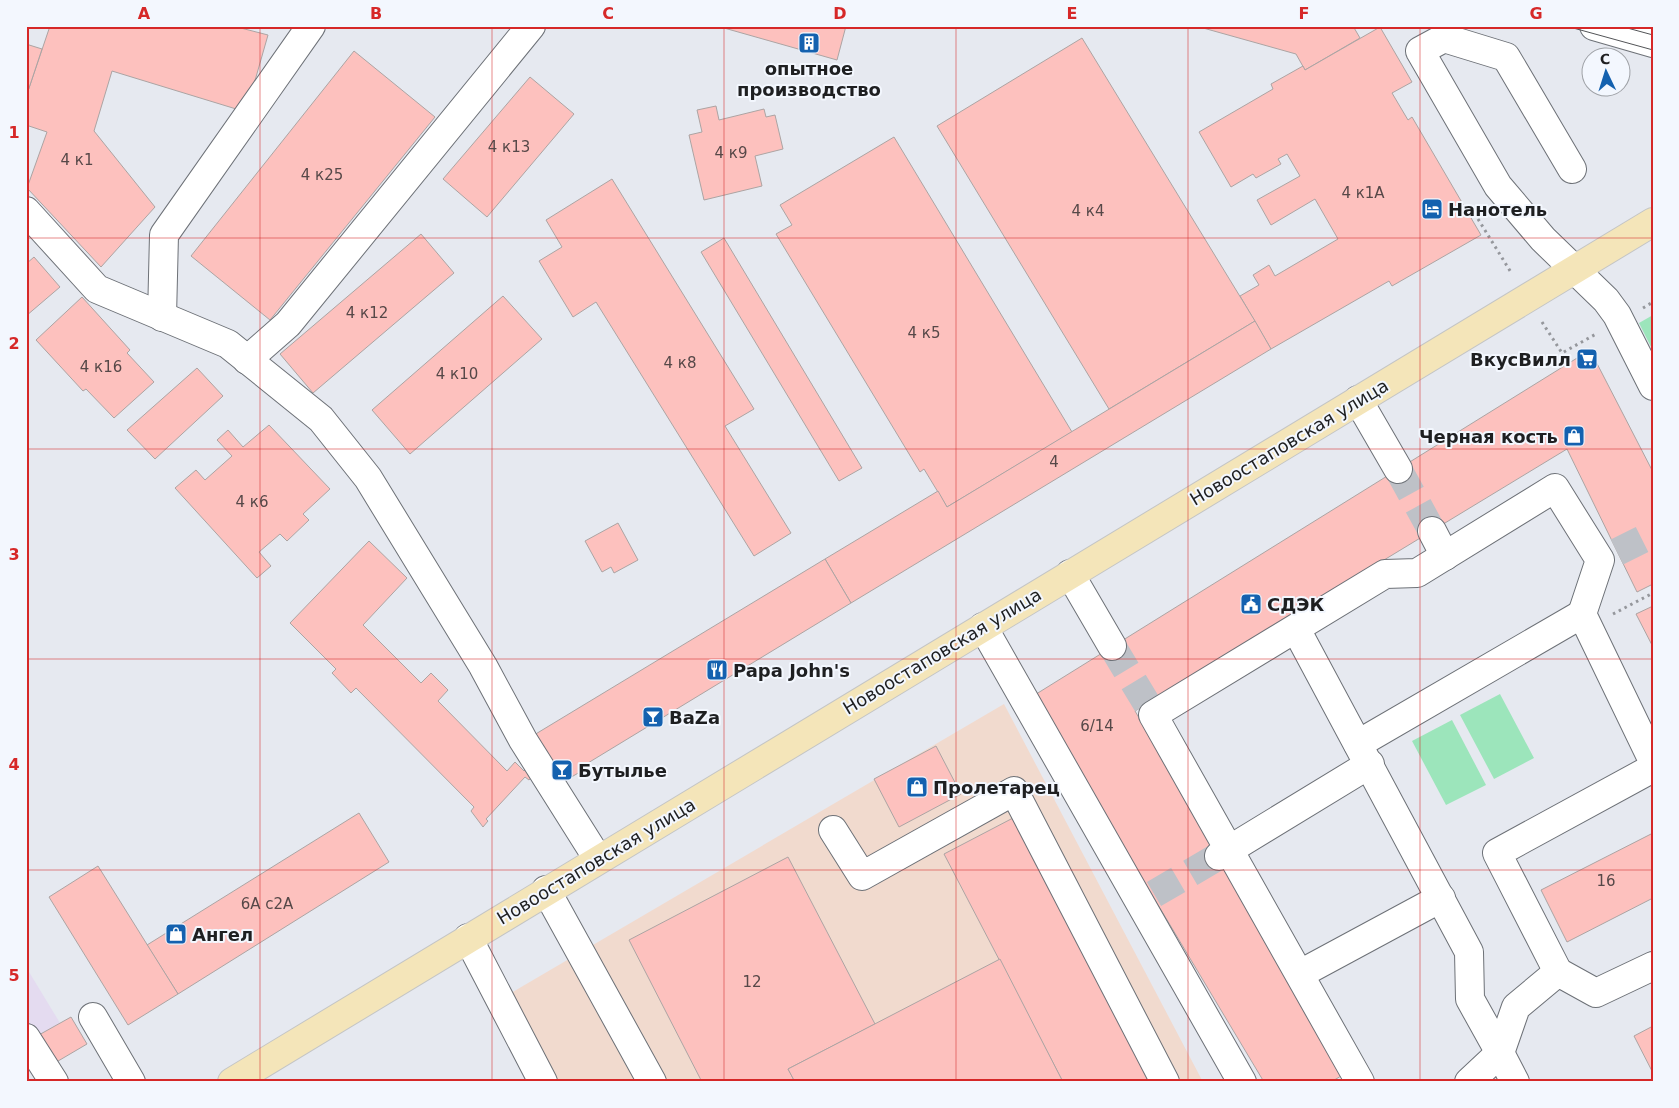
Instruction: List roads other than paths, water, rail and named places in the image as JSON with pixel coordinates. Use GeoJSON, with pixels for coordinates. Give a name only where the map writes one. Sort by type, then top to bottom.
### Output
{"type":"FeatureCollection","features":[{"type":"Feature","properties":{"kind":"main road","name":"Новоостаповская улица"},"geometry":{"type":"LineString","coordinates":[[232,1082],[546,890],[1653,222]]}},
{"type":"Feature","properties":{"kind":"street"},"geometry":{"type":"LineString","coordinates":[[162,317],[164,235],[310,26]]}},
{"type":"Feature","properties":{"kind":"street"},"geometry":{"type":"LineString","coordinates":[[247,360],[288,324],[531,26]]}},
{"type":"Feature","properties":{"kind":"street"},"geometry":{"type":"LineString","coordinates":[[1594,26],[1653,43]]}},
{"type":"Feature","properties":{"kind":"street"},"geometry":{"type":"LineString","coordinates":[[1572,169],[1506,57],[1444,38],[1420,51],[1498,186],[1542,239],[1606,300],[1617,314],[1653,386]]}},
{"type":"Feature","properties":{"kind":"street"},"geometry":{"type":"LineString","coordinates":[[26,211],[97,289],[228,344],[321,419],[368,478],[483,666],[522,740],[598,859]]}},
{"type":"Feature","properties":{"kind":"street"},"geometry":{"type":"LineString","coordinates":[[1358,400],[1398,469]]}},
{"type":"Feature","properties":{"kind":"street"},"geometry":{"type":"LineString","coordinates":[[1224,853],[1364,754],[1585,621],[1608,556],[1555,488],[1417,573],[1385,574],[1153,715],[1224,853],[1300,974],[1360,1082]]}},
{"type":"Feature","properties":{"kind":"street"},"geometry":{"type":"LineString","coordinates":[[1432,531],[1445,556]]}},
{"type":"Feature","properties":{"kind":"street"},"geometry":{"type":"LineString","coordinates":[[1070,574],[1112,646]]}},
{"type":"Feature","properties":{"kind":"street"},"geometry":{"type":"LineString","coordinates":[[1585,621],[1653,761]]}},
{"type":"Feature","properties":{"kind":"street"},"geometry":{"type":"LineString","coordinates":[[983,627],[1146,898],[1242,1082]]}},
{"type":"Feature","properties":{"kind":"street"},"geometry":{"type":"LineString","coordinates":[[1296,629],[1469,952],[1470,999],[1515,1082]]}},
{"type":"Feature","properties":{"kind":"street"},"geometry":{"type":"LineString","coordinates":[[1653,768],[1497,852],[1558,972],[1596,993],[1653,966]]}},
{"type":"Feature","properties":{"kind":"street"},"geometry":{"type":"LineString","coordinates":[[833,830],[862,876],[1014,791],[1165,1082]]}},
{"type":"Feature","properties":{"kind":"street"},"geometry":{"type":"LineString","coordinates":[[546,890],[652,1082]]}},
{"type":"Feature","properties":{"kind":"street"},"geometry":{"type":"LineString","coordinates":[[1300,974],[1441,898]]}},
{"type":"Feature","properties":{"kind":"street"},"geometry":{"type":"LineString","coordinates":[[468,938],[543,1082]]}},
{"type":"Feature","properties":{"kind":"street"},"geometry":{"type":"LineString","coordinates":[[1469,1082],[1500,1053],[1516,1007],[1558,972]]}},
{"type":"Feature","properties":{"kind":"street"},"geometry":{"type":"LineString","coordinates":[[93,1016],[131,1082]]}},
{"type":"Feature","properties":{"kind":"street"},"geometry":{"type":"LineString","coordinates":[[26,1038],[54,1082]]}},
{"type":"Feature","properties":{"kind":"tunnel"},"geometry":{"type":"LineString","coordinates":[[1398,469],[1432,531]]}},
{"type":"Feature","properties":{"kind":"tunnel"},"geometry":{"type":"LineString","coordinates":[[1617,552],[1653,534]]}},
{"type":"Feature","properties":{"kind":"tunnel"},"geometry":{"type":"LineString","coordinates":[[1112,646],[1147,704]]}},
{"type":"Feature","properties":{"kind":"tunnel"},"geometry":{"type":"LineString","coordinates":[[1154,894],[1219,856]]}},
{"type":"Feature","properties":{"kind":"tram line"},"geometry":{"type":"LineString","coordinates":[[1566,26],[1653,50]]}},
{"type":"Feature","properties":{"kind":"tram line"},"geometry":{"type":"LineString","coordinates":[[1620,26],[1653,35]]}},
{"type":"Feature","properties":{"kind":"place","name":"опытное производство"},"geometry":{"type":"Point","coordinates":[809,43]}},
{"type":"Feature","properties":{"kind":"place","name":"Нанотель"},"geometry":{"type":"Point","coordinates":[1432,209]}},
{"type":"Feature","properties":{"kind":"place","name":"ВкусВилл"},"geometry":{"type":"Point","coordinates":[1587,359]}},
{"type":"Feature","properties":{"kind":"place","name":"Черная кость"},"geometry":{"type":"Point","coordinates":[1574,436]}},
{"type":"Feature","properties":{"kind":"place","name":"СДЭК"},"geometry":{"type":"Point","coordinates":[1251,604]}},
{"type":"Feature","properties":{"kind":"place","name":"Papa John's"},"geometry":{"type":"Point","coordinates":[717,670]}},
{"type":"Feature","properties":{"kind":"place","name":"BaZa"},"geometry":{"type":"Point","coordinates":[653,717]}},
{"type":"Feature","properties":{"kind":"place","name":"Бутылье"},"geometry":{"type":"Point","coordinates":[562,770]}},
{"type":"Feature","properties":{"kind":"place","name":"Пролетарец"},"geometry":{"type":"Point","coordinates":[917,787]}},
{"type":"Feature","properties":{"kind":"place","name":"Ангел"},"geometry":{"type":"Point","coordinates":[176,934]}}]}
